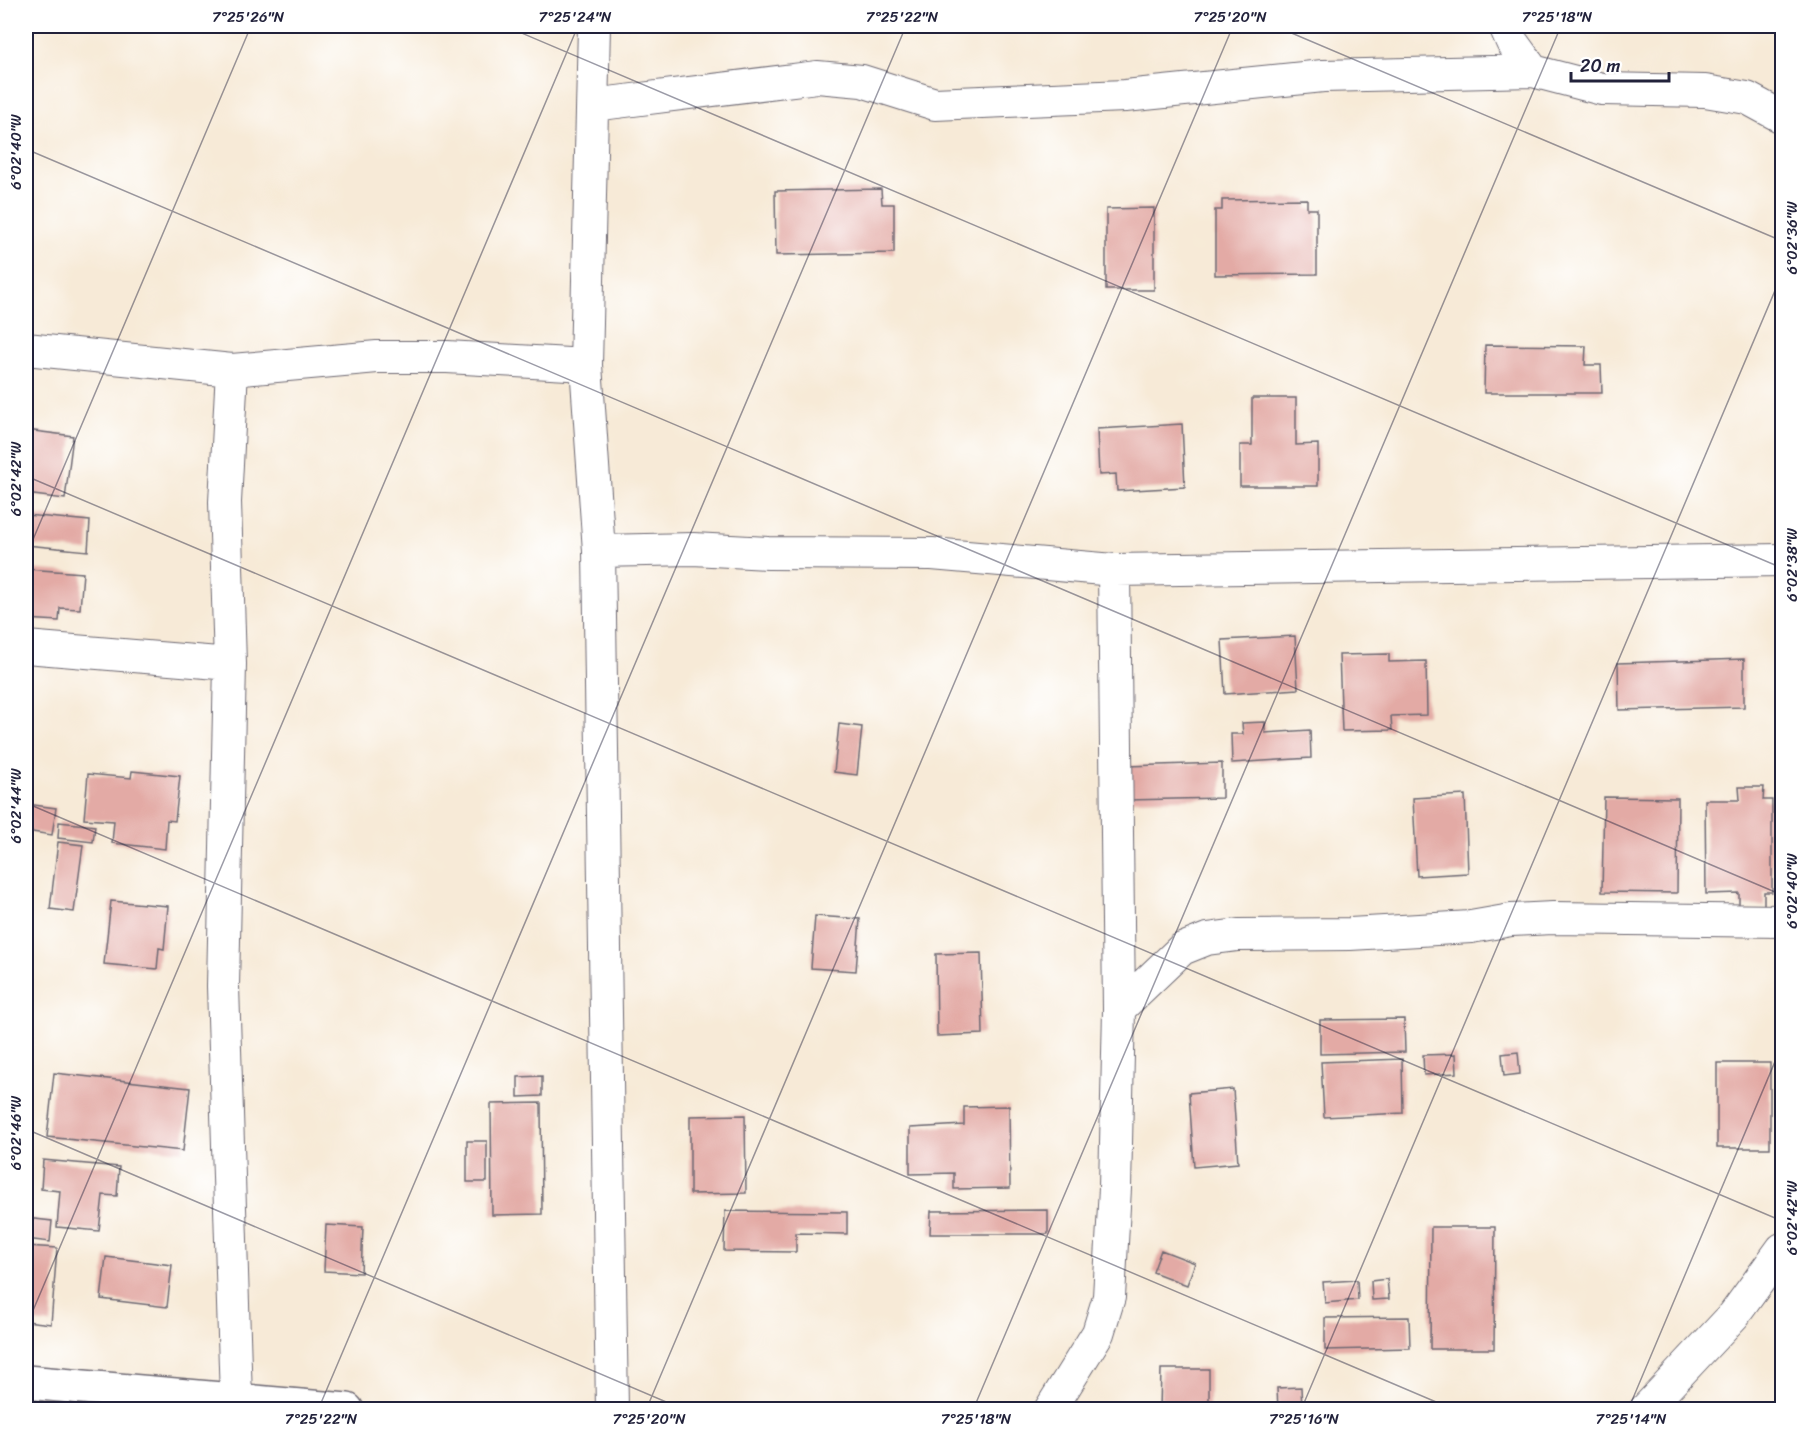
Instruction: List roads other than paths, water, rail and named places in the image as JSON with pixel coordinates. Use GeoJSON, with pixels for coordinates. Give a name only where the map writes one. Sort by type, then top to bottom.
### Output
{"type":"FeatureCollection","features":[{"type":"Feature","properties":{"kind":"street"},"geometry":{"type":"LineString","coordinates":[[594,26],[586,365],[599,551],[612,1410]]}},
{"type":"Feature","properties":{"kind":"street"},"geometry":{"type":"LineString","coordinates":[[1505,26],[1512,42],[1533,71]]}},
{"type":"Feature","properties":{"kind":"street"},"geometry":{"type":"LineString","coordinates":[[593,105],[817,77],[862,81],[914,99],[946,104],[1125,96],[1323,76],[1533,71],[1602,89],[1716,93],[1747,99],[1782,117]]}},
{"type":"Feature","properties":{"kind":"street"},"geometry":{"type":"LineString","coordinates":[[26,349],[232,370],[377,357],[447,357],[586,365]]}},
{"type":"Feature","properties":{"kind":"street"},"geometry":{"type":"LineString","coordinates":[[232,370],[225,502],[230,664],[223,986],[236,1400]]}},
{"type":"Feature","properties":{"kind":"street"},"geometry":{"type":"LineString","coordinates":[[599,551],[693,549],[768,553],[932,554],[1114,570],[1782,560]]}},
{"type":"Feature","properties":{"kind":"street"},"geometry":{"type":"LineString","coordinates":[[1050,1410],[1098,1334],[1109,1297],[1115,1188],[1119,1009],[1114,570]]}},
{"type":"Feature","properties":{"kind":"street"},"geometry":{"type":"LineString","coordinates":[[26,647],[230,664]]}},
{"type":"Feature","properties":{"kind":"street"},"geometry":{"type":"LineString","coordinates":[[1119,1009],[1182,949],[1207,939],[1238,935],[1394,932],[1553,918],[1782,921]]}},
{"type":"Feature","properties":{"kind":"street"},"geometry":{"type":"LineString","coordinates":[[1645,1410],[1734,1315],[1782,1249]]}},
{"type":"Feature","properties":{"kind":"street"},"geometry":{"type":"LineString","coordinates":[[26,1382],[177,1402],[236,1400],[347,1410]]}}]}
